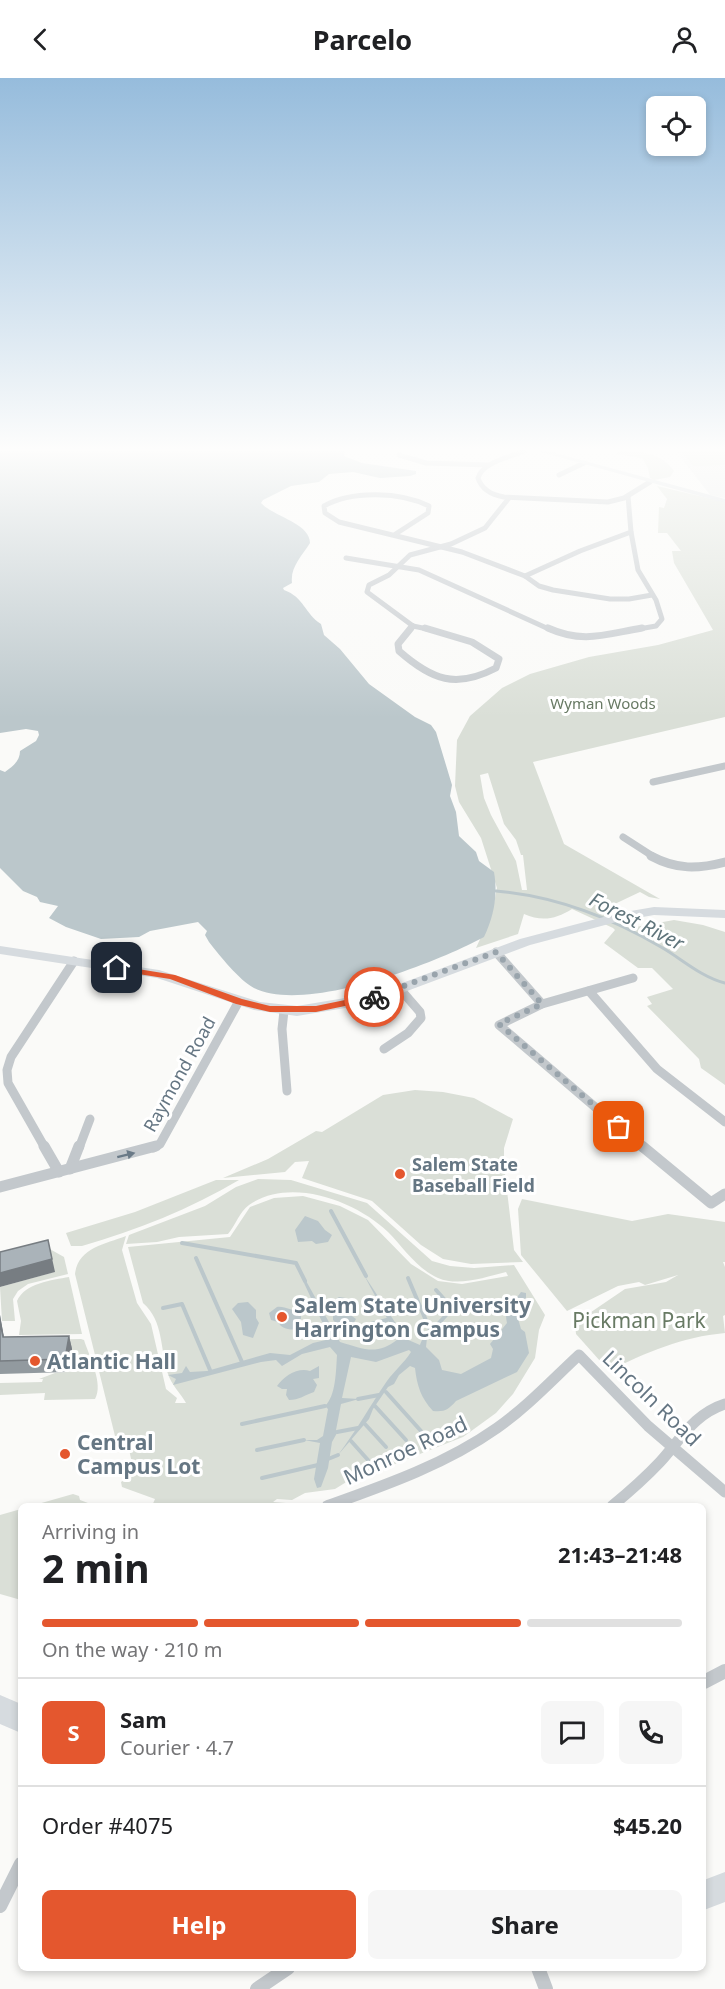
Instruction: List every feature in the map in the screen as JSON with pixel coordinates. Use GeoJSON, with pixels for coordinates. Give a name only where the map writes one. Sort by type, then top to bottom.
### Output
{"type":"FeatureCollection","features":[{"type":"Feature","properties":{"kind":"highway"},"geometry":{"type":"LineString","coordinates":[[0,1708],[18,1717]]}},
{"type":"Feature","properties":{"kind":"highway"},"geometry":{"type":"LineString","coordinates":[[706,1894],[725,1887]]}},
{"type":"Feature","properties":{"kind":"main road"},"geometry":{"type":"LineString","coordinates":[[0,950],[172,977],[239,1002],[284,1011],[334,1006],[400,989],[525,942],[619,917],[654,911],[725,914]]}},
{"type":"Feature","properties":{"kind":"street"},"geometry":{"type":"LineString","coordinates":[[416,540],[480,558],[525,576],[544,587],[586,596],[621,599],[651,596]]}},
{"type":"Feature","properties":{"kind":"street"},"geometry":{"type":"LineString","coordinates":[[413,626],[398,644],[399,651],[434,676],[448,681],[470,680],[484,675],[498,665],[497,656],[487,650],[440,631],[413,626],[367,592],[369,585],[389,575],[410,555],[444,547],[459,540]]}},
{"type":"Feature","properties":{"kind":"street"},"geometry":{"type":"LineString","coordinates":[[525,576],[609,540]]}},
{"type":"Feature","properties":{"kind":"street"},"geometry":{"type":"LineString","coordinates":[[346,558],[398,566],[433,575],[567,637],[584,638],[656,626],[660,623],[662,615],[637,566],[633,540]]}},
{"type":"Feature","properties":{"kind":"street"},"geometry":{"type":"LineString","coordinates":[[653,782],[725,766]]}},
{"type":"Feature","properties":{"kind":"street"},"geometry":{"type":"LineString","coordinates":[[623,837],[657,858],[680,868],[698,868],[725,862]]}},
{"type":"Feature","properties":{"kind":"street"},"geometry":{"type":"LineString","coordinates":[[496,952],[542,1004]]}},
{"type":"Feature","properties":{"kind":"street"},"geometry":{"type":"LineString","coordinates":[[64,1171],[8,1083],[7,1070],[11,1057],[74,961]]}},
{"type":"Feature","properties":{"kind":"street"},"geometry":{"type":"LineString","coordinates":[[633,978],[542,1004],[500,1024],[711,1203],[725,1194]]}},
{"type":"Feature","properties":{"kind":"street"},"geometry":{"type":"LineString","coordinates":[[384,1049],[408,1034],[421,1018],[420,1012],[400,989]]}},
{"type":"Feature","properties":{"kind":"street"},"geometry":{"type":"LineString","coordinates":[[589,991],[657,1069],[725,1122]]}},
{"type":"Feature","properties":{"kind":"street","name":"Raymond Road"},"geometry":{"type":"LineString","coordinates":[[0,1187],[160,1144],[239,1002]]}},
{"type":"Feature","properties":{"kind":"street"},"geometry":{"type":"LineString","coordinates":[[284,1011],[282,1029],[287,1091]]}},
{"type":"Feature","properties":{"kind":"street"},"geometry":{"type":"LineString","coordinates":[[64,1171],[90,1119]]}},
{"type":"Feature","properties":{"kind":"street","name":"Lincoln Road"},"geometry":{"type":"LineString","coordinates":[[579,1355],[648,1426],[725,1492]]}},
{"type":"Feature","properties":{"kind":"street","name":"Monroe Road"},"geometry":{"type":"LineString","coordinates":[[335,1503],[405,1477],[467,1446],[518,1411],[579,1355]]}},
{"type":"Feature","properties":{"kind":"street"},"geometry":{"type":"LineString","coordinates":[[615,1503],[673,1447],[682,1432],[696,1419],[709,1409],[725,1404]]}},
{"type":"Feature","properties":{"kind":"street"},"geometry":{"type":"LineString","coordinates":[[706,1681],[725,1671]]}},
{"type":"Feature","properties":{"kind":"street"},"geometry":{"type":"LineString","coordinates":[[0,1906],[18,1870]]}},
{"type":"Feature","properties":{"kind":"street"},"geometry":{"type":"LineString","coordinates":[[257,1989],[284,1971]]}},
{"type":"Feature","properties":{"kind":"street"},"geometry":{"type":"LineString","coordinates":[[539,1971],[546,1989]]}},
{"type":"Feature","properties":{"kind":"green space","name":"Wyman Woods"},"geometry":{"type":"Polygon","coordinates":[[[673,540],[725,540],[725,717],[533,762],[564,844],[660,899],[640,892],[602,910],[630,928],[674,920],[725,932],[725,1085],[701,1068],[699,1059],[647,1006],[652,1004],[647,997],[673,989],[652,968],[638,968],[604,943],[615,930],[613,928],[572,909],[549,918],[537,918],[524,914],[518,934],[476,948],[492,913],[497,888],[481,838],[459,802],[455,786],[457,740],[470,716],[502,688],[530,674],[589,657],[658,645],[713,630],[674,563],[672,551],[681,551],[673,540]],[[488,773],[480,775],[484,798],[516,861],[522,890],[527,890],[523,855],[521,855],[516,840],[504,824],[488,773]]]}},
{"type":"Feature","properties":{"kind":"green space","name":"Salem State Baseball Field"},"geometry":{"type":"Polygon","coordinates":[[[415,1090],[474,1098],[513,1119],[504,1148],[504,1165],[514,1250],[523,1262],[471,1264],[443,1259],[421,1245],[372,1201],[302,1178],[309,1161],[295,1162],[285,1172],[223,1178],[268,1159],[316,1131],[322,1132],[383,1095],[415,1090]]]}},
{"type":"Feature","properties":{"kind":"green space","name":"Salem State University Harrington Campus"},"geometry":{"type":"Polygon","coordinates":[[[258,1179],[291,1180],[367,1203],[432,1261],[450,1266],[474,1268],[514,1265],[545,1315],[539,1330],[535,1358],[513,1394],[496,1413],[463,1437],[384,1470],[348,1481],[335,1489],[305,1493],[292,1500],[277,1499],[273,1502],[286,1503],[153,1503],[155,1499],[122,1487],[121,1482],[134,1472],[126,1436],[115,1436],[75,1274],[81,1258],[94,1248],[126,1236],[122,1250],[137,1303],[151,1324],[166,1389],[177,1398],[175,1403],[186,1403],[168,1374],[158,1327],[150,1310],[143,1303],[128,1247],[230,1237],[250,1207],[274,1198],[303,1196],[340,1206],[368,1220],[411,1264],[438,1281],[462,1284],[508,1276],[506,1272],[455,1282],[438,1278],[417,1263],[375,1221],[341,1202],[303,1193],[284,1193],[265,1197],[249,1205],[228,1234],[126,1244],[129,1235],[205,1206],[236,1187],[258,1179]]]}},
{"type":"Feature","properties":{"kind":"green space"},"geometry":{"type":"Polygon","coordinates":[[[216,1180],[239,1180],[202,1200],[143,1226],[82,1246],[71,1246],[66,1233],[135,1212],[216,1180]]]}},
{"type":"Feature","properties":{"kind":"green space","name":"Pickman Park"},"geometry":{"type":"Polygon","coordinates":[[[522,1199],[632,1221],[668,1214],[725,1222],[725,1262],[723,1262],[725,1267],[725,1315],[723,1316],[725,1333],[665,1346],[609,1371],[576,1334],[575,1323],[625,1289],[666,1282],[678,1275],[645,1285],[639,1282],[618,1286],[567,1311],[521,1255],[518,1209],[522,1199]]]}},
{"type":"Feature","properties":{"kind":"green space"},"geometry":{"type":"Polygon","coordinates":[[[48,1248],[64,1257],[68,1274],[28,1284],[18,1291],[13,1299],[15,1321],[2,1321],[0,1287],[54,1272],[48,1248]]]}},
{"type":"Feature","properties":{"kind":"green space"},"geometry":{"type":"Polygon","coordinates":[[[69,1277],[82,1334],[19,1335],[21,1321],[17,1301],[21,1295],[40,1283],[69,1277]]]}},
{"type":"Feature","properties":{"kind":"green space"},"geometry":{"type":"Polygon","coordinates":[[[18,1340],[84,1340],[97,1378],[95,1399],[44,1400],[45,1393],[0,1395],[0,1383],[42,1382],[43,1379],[39,1379],[55,1373],[68,1372],[71,1349],[18,1340]]]}},
{"type":"Feature","properties":{"kind":"green space"},"geometry":{"type":"Polygon","coordinates":[[[73,1494],[88,1503],[42,1503],[73,1494]]]}},
{"type":"Feature","properties":{"kind":"green space"},"geometry":{"type":"Polygon","coordinates":[[[18,1510],[18,1599],[0,1594],[0,1515],[18,1510]]]}},
{"type":"Feature","properties":{"kind":"shaded area"},"geometry":{"type":"Polygon","coordinates":[[[0,540],[309,540],[310,543],[295,567],[292,583],[283,588],[296,597],[321,624],[324,635],[340,649],[369,684],[415,717],[431,725],[436,732],[452,785],[450,796],[456,812],[459,836],[476,852],[479,861],[494,872],[496,889],[494,905],[484,937],[435,960],[404,971],[337,990],[305,995],[277,994],[254,988],[230,967],[209,942],[205,935],[207,931],[198,922],[150,931],[139,937],[101,939],[66,927],[49,918],[58,906],[40,902],[37,897],[23,891],[0,868],[0,770],[5,772],[13,765],[19,758],[20,751],[36,741],[39,735],[38,731],[26,729],[0,733],[0,540]]]}},
{"type":"Feature","properties":{"kind":"shaded area"},"geometry":{"type":"Polygon","coordinates":[[[305,1216],[318,1221],[332,1235],[328,1242],[316,1244],[312,1241],[298,1242],[295,1230],[305,1216]]]}},
{"type":"Feature","properties":{"kind":"shaded area"},"geometry":{"type":"Polygon","coordinates":[[[364,1275],[406,1339],[420,1345],[431,1328],[440,1325],[427,1338],[426,1347],[439,1360],[442,1370],[461,1374],[491,1358],[493,1349],[490,1344],[507,1323],[508,1309],[521,1292],[526,1293],[526,1298],[515,1308],[521,1329],[525,1332],[529,1353],[517,1372],[456,1401],[443,1411],[433,1411],[425,1401],[418,1386],[415,1368],[410,1366],[399,1375],[394,1384],[388,1387],[369,1419],[338,1455],[387,1381],[411,1352],[409,1350],[376,1362],[351,1357],[342,1398],[359,1399],[341,1404],[337,1433],[332,1442],[328,1468],[321,1487],[317,1488],[314,1479],[320,1443],[304,1440],[317,1440],[323,1436],[328,1409],[325,1406],[331,1396],[336,1368],[337,1355],[330,1347],[302,1354],[282,1366],[276,1360],[261,1362],[173,1385],[176,1379],[168,1375],[182,1373],[186,1366],[190,1372],[207,1371],[270,1353],[290,1355],[313,1343],[330,1339],[304,1283],[305,1279],[340,1342],[370,1350],[383,1348],[390,1344],[398,1339],[364,1275]]]}},
{"type":"Feature","properties":{"kind":"shaded area"},"geometry":{"type":"Polygon","coordinates":[[[339,1297],[346,1298],[342,1304],[345,1311],[356,1319],[351,1328],[340,1327],[333,1320],[333,1314],[329,1313],[331,1307],[328,1304],[339,1297]]]}},
{"type":"Feature","properties":{"kind":"shaded area"},"geometry":{"type":"Polygon","coordinates":[[[248,1302],[256,1310],[259,1323],[253,1338],[243,1335],[241,1322],[232,1309],[238,1303],[248,1302]]]}},
{"type":"Feature","properties":{"kind":"shaded area"},"geometry":{"type":"Polygon","coordinates":[[[277,1307],[301,1312],[301,1328],[288,1329],[271,1320],[269,1313],[277,1307]]]}},
{"type":"Feature","properties":{"kind":"shaded area"},"geometry":{"type":"Polygon","coordinates":[[[319,1366],[319,1378],[313,1379],[317,1385],[314,1392],[289,1400],[286,1395],[287,1389],[277,1386],[292,1373],[301,1370],[310,1371],[319,1366]]]}},
{"type":"Feature","properties":{"kind":"building"},"geometry":{"type":"Polygon","coordinates":[[[48,1240],[52,1259],[0,1273],[0,1252],[48,1240]]]}},
{"type":"Feature","properties":{"kind":"building"},"geometry":{"type":"Polygon","coordinates":[[[0,1322],[3,1337],[69,1336],[65,1359],[0,1361],[0,1322]]]}},
{"type":"Feature","properties":{"kind":"waterway","name":"Forest River"},"geometry":{"type":"LineString","coordinates":[[496,891],[561,903],[602,917],[642,936],[708,977],[725,983]]}},
{"type":"Feature","properties":{"kind":"waterway"},"geometry":{"type":"LineString","coordinates":[[331,1211],[366,1276]]}},
{"type":"Feature","properties":{"kind":"waterway"},"geometry":{"type":"LineString","coordinates":[[182,1243],[296,1263],[305,1281]]}},
{"type":"Feature","properties":{"kind":"waterway"},"geometry":{"type":"LineString","coordinates":[[196,1258],[242,1362]]}},
{"type":"Feature","properties":{"kind":"waterway"},"geometry":{"type":"LineString","coordinates":[[408,1278],[430,1330]]}},
{"type":"Feature","properties":{"kind":"waterway"},"geometry":{"type":"LineString","coordinates":[[436,1290],[452,1308]]}},
{"type":"Feature","properties":{"kind":"waterway"},"geometry":{"type":"LineString","coordinates":[[438,1324],[459,1301]]}},
{"type":"Feature","properties":{"kind":"waterway"},"geometry":{"type":"LineString","coordinates":[[163,1308],[182,1304],[210,1370]]}},
{"type":"Feature","properties":{"kind":"waterway"},"geometry":{"type":"LineString","coordinates":[[371,1324],[387,1320]]}},
{"type":"Feature","properties":{"kind":"waterway"},"geometry":{"type":"LineString","coordinates":[[386,1392],[421,1431]]}},
{"type":"Feature","properties":{"kind":"waterway"},"geometry":{"type":"LineString","coordinates":[[358,1399],[379,1395]]}},
{"type":"Feature","properties":{"kind":"waterway"},"geometry":{"type":"LineString","coordinates":[[242,1424],[325,1406]]}},
{"type":"Feature","properties":{"kind":"waterway"},"geometry":{"type":"LineString","coordinates":[[375,1406],[406,1440]]}},
{"type":"Feature","properties":{"kind":"waterway"},"geometry":{"type":"LineString","coordinates":[[364,1423],[386,1447]]}},
{"type":"Feature","properties":{"kind":"waterway"},"geometry":{"type":"LineString","coordinates":[[337,1432],[358,1428]]}},
{"type":"Feature","properties":{"kind":"waterway"},"geometry":{"type":"LineString","coordinates":[[257,1450],[304,1440]]}},
{"type":"Feature","properties":{"kind":"waterway"},"geometry":{"type":"LineString","coordinates":[[351,1441],[368,1460]]}},
{"type":"Feature","properties":{"kind":"waterway"},"geometry":{"type":"LineString","coordinates":[[328,1459],[338,1455]]}},
{"type":"Feature","properties":{"kind":"waterway"},"geometry":{"type":"LineString","coordinates":[[262,1478],[318,1465]]}},
{"type":"Feature","properties":{"kind":"way so far"},"geometry":{"type":"LineString","coordinates":[[374,997],[496,952],[542,1004],[499,1024],[619,1127]]}},
{"type":"Feature","properties":{"kind":"place","name":"Salem State Baseball Field"},"geometry":{"type":"Point","coordinates":[400,1174]}},
{"type":"Feature","properties":{"kind":"place","name":"Salem State University Harrington Campus"},"geometry":{"type":"Point","coordinates":[282,1317]}},
{"type":"Feature","properties":{"kind":"place","name":"Atlantic Hall"},"geometry":{"type":"Point","coordinates":[35,1361]}},
{"type":"Feature","properties":{"kind":"place","name":"Central Campus Lot"},"geometry":{"type":"Point","coordinates":[65,1454]}},
{"type":"Feature","properties":{"kind":"route"},"geometry":{"type":"LineString","coordinates":[[117,968],[172,977],[239,1002],[284,1011],[316,1009],[374,997]]}}]}
